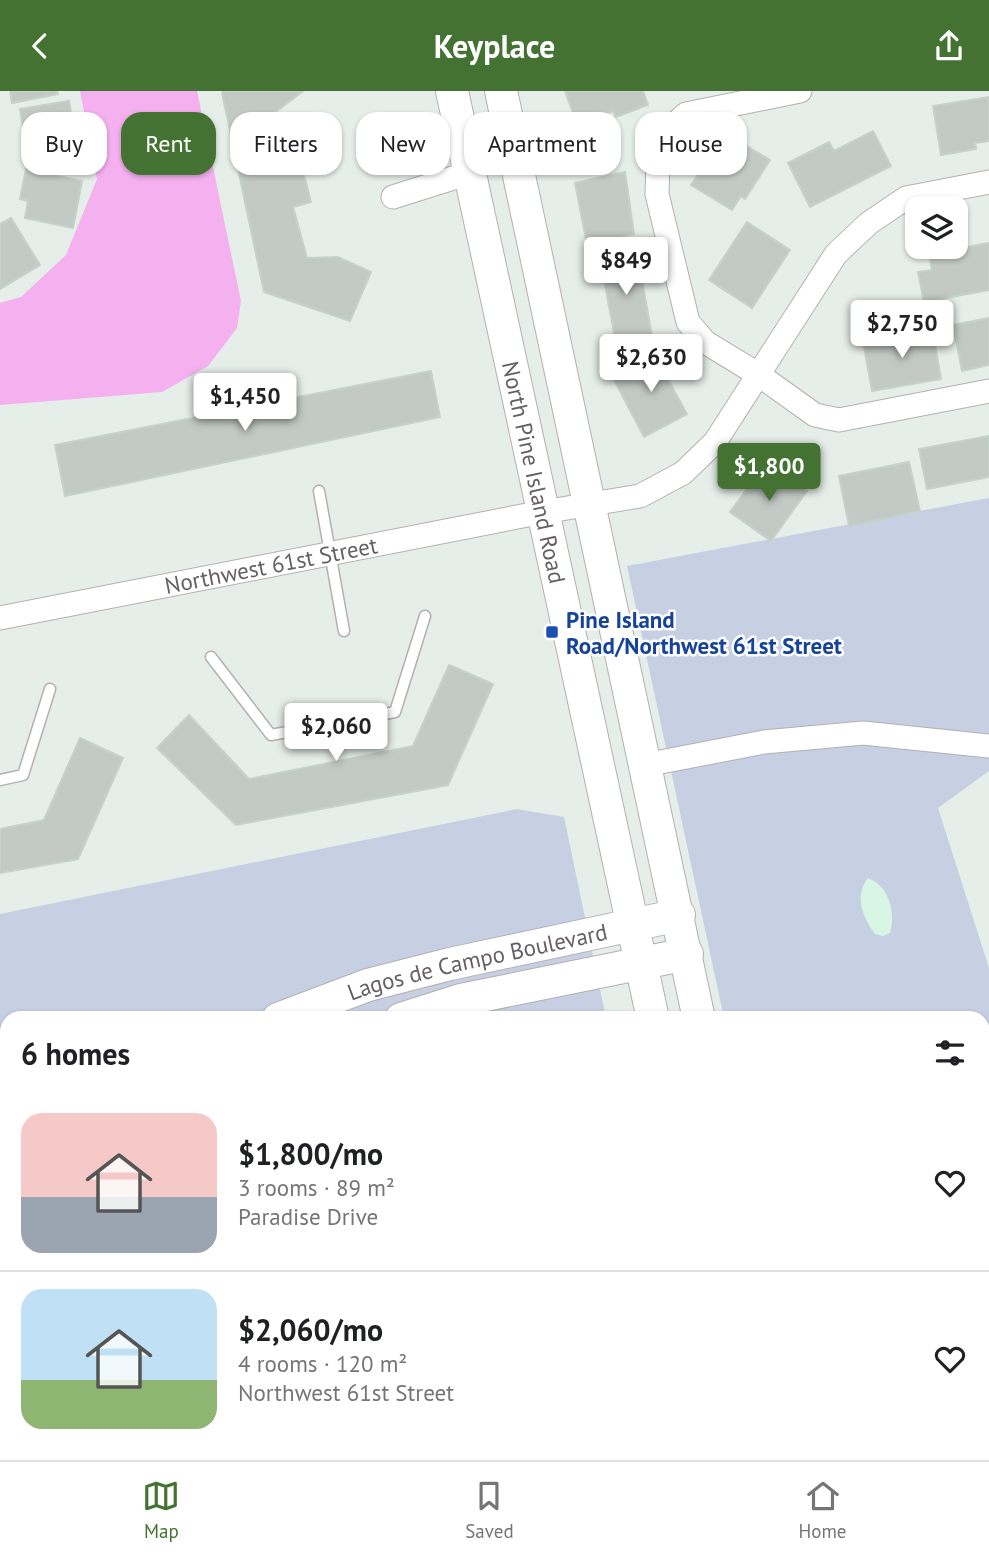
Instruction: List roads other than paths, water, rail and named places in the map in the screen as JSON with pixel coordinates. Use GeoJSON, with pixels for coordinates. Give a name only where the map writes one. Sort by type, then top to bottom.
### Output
{"type":"FeatureCollection","features":[{"type":"Feature","properties":{"kind":"main road","name":"North Pine Island Road"},"geometry":{"type":"LineString","coordinates":[[452,91],[464,149]]}},
{"type":"Feature","properties":{"kind":"main road","name":"North Pine Island Road"},"geometry":{"type":"LineString","coordinates":[[501,91],[698,1011]]}},
{"type":"Feature","properties":{"kind":"main road","name":"North Pine Island Road"},"geometry":{"type":"LineString","coordinates":[[469,175],[651,1011]]}},
{"type":"Feature","properties":{"kind":"main road","name":"Lagos de Campo Boulevard"},"geometry":{"type":"LineString","coordinates":[[299,1011],[368,985],[450,964],[679,915]]}},
{"type":"Feature","properties":{"kind":"main road","name":"Lagos de Campo Boulevard"},"geometry":{"type":"LineString","coordinates":[[426,1011],[461,1000],[687,954]]}},
{"type":"Feature","properties":{"kind":"street"},"geometry":{"type":"LineString","coordinates":[[800,91],[686,114],[666,132],[658,158],[657,194],[688,322],[705,342],[759,375],[815,415],[839,420],[989,391]]}},
{"type":"Feature","properties":{"kind":"street"},"geometry":{"type":"LineString","coordinates":[[393,197],[464,175]]}},
{"type":"Feature","properties":{"kind":"street","name":"Northwest 61st Street"},"geometry":{"type":"LineString","coordinates":[[0,618],[543,512],[640,496],[683,473],[715,442],[836,254],[869,223],[906,198],[989,182]]}},
{"type":"Feature","properties":{"kind":"street"},"geometry":{"type":"LineString","coordinates":[[645,765],[764,742],[863,733],[989,746]]}},
{"type":"Feature","properties":{"kind":"lane"},"geometry":{"type":"LineString","coordinates":[[319,491],[344,631]]}},
{"type":"Feature","properties":{"kind":"lane"},"geometry":{"type":"LineString","coordinates":[[211,657],[271,735],[395,712],[425,616]]}},
{"type":"Feature","properties":{"kind":"lane"},"geometry":{"type":"LineString","coordinates":[[0,780],[23,775],[50,689]]}},
{"type":"Feature","properties":{"kind":"place","name":"Pine Island Road/Northwest 61st Street"},"geometry":{"type":"Point","coordinates":[552,632]}}]}
